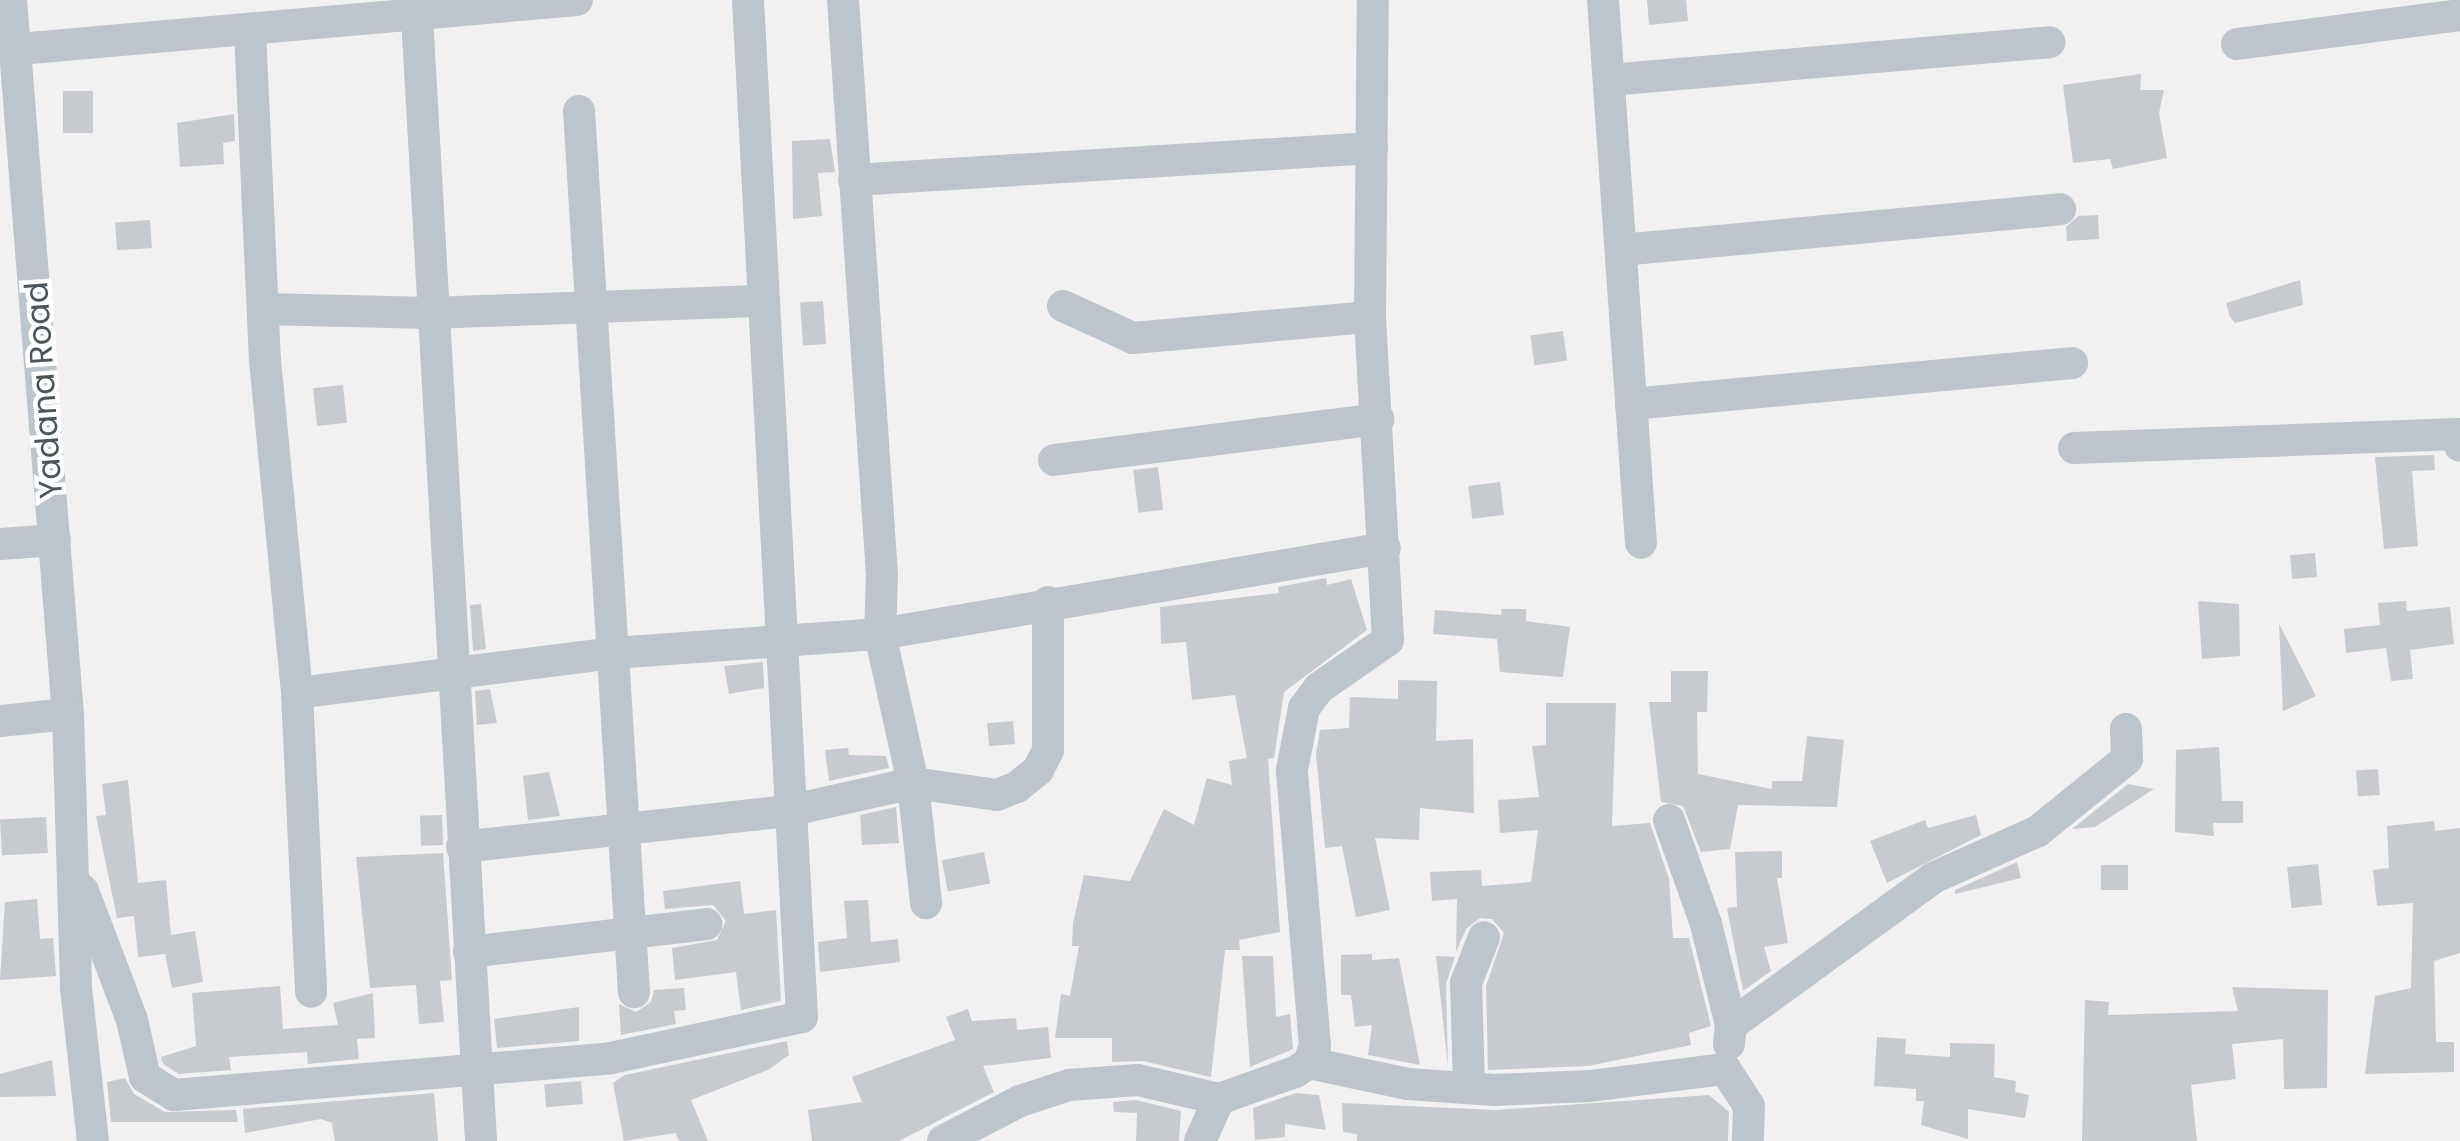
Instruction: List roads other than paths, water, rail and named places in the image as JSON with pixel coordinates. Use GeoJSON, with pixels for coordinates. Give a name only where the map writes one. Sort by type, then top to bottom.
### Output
{"type":"FeatureCollection","features":[{"type":"Feature","properties":{"kind":"street","name":"Yadana Road"},"geometry":{"type":"LineString","coordinates":[[12,0],[12,48],[68,714],[76,988],[93,1141]]}},
{"type":"Feature","properties":{"kind":"street"},"geometry":{"type":"LineString","coordinates":[[12,48],[327,12],[417,16],[577,0]]}},
{"type":"Feature","properties":{"kind":"street"},"geometry":{"type":"LineString","coordinates":[[73,882],[83,891],[120,986],[145,1077],[174,1095],[476,1073],[611,1058],[802,1017],[788,812],[748,0]]}},
{"type":"Feature","properties":{"kind":"street"},"geometry":{"type":"LineString","coordinates":[[843,0],[882,575],[880,634],[913,783],[926,903]]}},
{"type":"Feature","properties":{"kind":"street"},"geometry":{"type":"LineString","coordinates":[[1309,1063],[1315,1046],[1292,770],[1298,735],[1304,708],[1319,688],[1379,650],[1390,622],[1370,317],[1372,0]]}},
{"type":"Feature","properties":{"kind":"street"},"geometry":{"type":"LineString","coordinates":[[1603,0],[1641,543]]}},
{"type":"Feature","properties":{"kind":"street"},"geometry":{"type":"LineString","coordinates":[[2236,44],[2460,15]]}},
{"type":"Feature","properties":{"kind":"street"},"geometry":{"type":"LineString","coordinates":[[417,16],[481,1141]]}},
{"type":"Feature","properties":{"kind":"street"},"geometry":{"type":"LineString","coordinates":[[239,21],[297,693],[311,992]]}},
{"type":"Feature","properties":{"kind":"street"},"geometry":{"type":"LineString","coordinates":[[1609,80],[2049,42]]}},
{"type":"Feature","properties":{"kind":"street"},"geometry":{"type":"LineString","coordinates":[[580,111],[634,992]]}},
{"type":"Feature","properties":{"kind":"street"},"geometry":{"type":"LineString","coordinates":[[854,180],[1372,148]]}},
{"type":"Feature","properties":{"kind":"street"},"geometry":{"type":"LineString","coordinates":[[1621,250],[2060,208]]}},
{"type":"Feature","properties":{"kind":"street"},"geometry":{"type":"LineString","coordinates":[[263,309],[432,313],[764,302]]}},
{"type":"Feature","properties":{"kind":"street"},"geometry":{"type":"LineString","coordinates":[[1063,306],[1137,338],[1370,317]]}},
{"type":"Feature","properties":{"kind":"street"},"geometry":{"type":"LineString","coordinates":[[1631,404],[2072,363]]}},
{"type":"Feature","properties":{"kind":"street"},"geometry":{"type":"LineString","coordinates":[[1054,460],[1378,419]]}},
{"type":"Feature","properties":{"kind":"street"},"geometry":{"type":"LineString","coordinates":[[2074,448],[2458,434],[2460,446]]}},
{"type":"Feature","properties":{"kind":"street"},"geometry":{"type":"LineString","coordinates":[[0,544],[55,540]]}},
{"type":"Feature","properties":{"kind":"street"},"geometry":{"type":"LineString","coordinates":[[297,693],[614,653],[780,638],[880,634],[1048,602],[1386,564]]}},
{"type":"Feature","properties":{"kind":"street"},"geometry":{"type":"LineString","coordinates":[[462,848],[788,812],[913,783],[997,795],[1038,770],[1048,750],[1048,602]]}},
{"type":"Feature","properties":{"kind":"street"},"geometry":{"type":"LineString","coordinates":[[0,721],[68,714]]}},
{"type":"Feature","properties":{"kind":"street"},"geometry":{"type":"LineString","coordinates":[[1731,1025],[1933,878],[2038,831],[2127,759],[2126,729]]}},
{"type":"Feature","properties":{"kind":"street"},"geometry":{"type":"LineString","coordinates":[[1668,820],[1706,924],[1731,1025],[1725,1068],[1748,1106],[1748,1141]]}},
{"type":"Feature","properties":{"kind":"street"},"geometry":{"type":"LineString","coordinates":[[469,952],[706,924]]}},
{"type":"Feature","properties":{"kind":"street"},"geometry":{"type":"LineString","coordinates":[[1469,1088],[1466,983],[1484,938]]}},
{"type":"Feature","properties":{"kind":"street"},"geometry":{"type":"LineString","coordinates":[[944,1141],[1020,1100],[1068,1084],[1138,1080],[1220,1099],[1309,1063],[1408,1084],[1469,1088],[1590,1086],[1725,1068]]}},
{"type":"Feature","properties":{"kind":"street"},"geometry":{"type":"LineString","coordinates":[[1200,1141],[1220,1099]]}}]}
